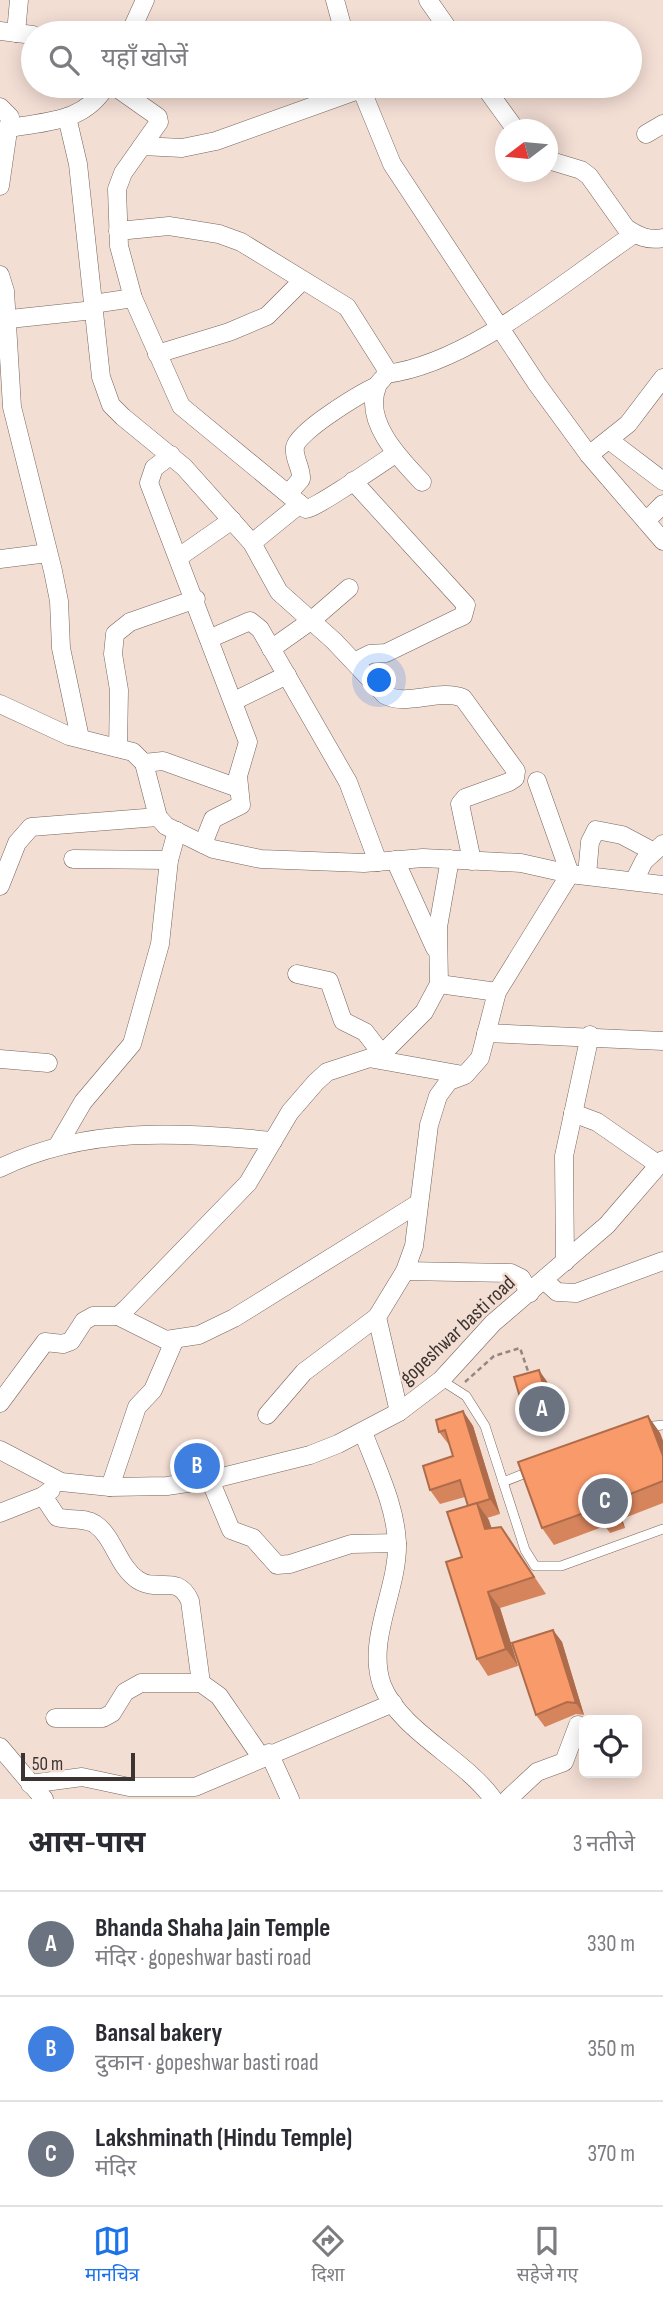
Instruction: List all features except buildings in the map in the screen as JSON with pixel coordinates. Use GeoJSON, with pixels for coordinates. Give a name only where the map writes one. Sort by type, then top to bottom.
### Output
{"type":"FeatureCollection","features":[{"type":"Feature","properties":{"kind":"street"},"geometry":{"type":"LineString","coordinates":[[17,33],[19,0]]}},
{"type":"Feature","properties":{"kind":"street"},"geometry":{"type":"LineString","coordinates":[[135,21],[145,0]]}},
{"type":"Feature","properties":{"kind":"street"},"geometry":{"type":"LineString","coordinates":[[335,0],[341,21]]}},
{"type":"Feature","properties":{"kind":"street"},"geometry":{"type":"LineString","coordinates":[[428,0],[443,21]]}},
{"type":"Feature","properties":{"kind":"street"},"geometry":{"type":"LineString","coordinates":[[10,128],[67,117],[96,102],[98,98]]}},
{"type":"Feature","properties":{"kind":"street"},"geometry":{"type":"LineString","coordinates":[[131,98],[158,117],[159,122],[122,173],[117,189],[118,231],[133,298],[181,406],[311,510],[395,454]]}},
{"type":"Feature","properties":{"kind":"street"},"geometry":{"type":"LineString","coordinates":[[142,146],[183,148],[216,141],[331,98]]}},
{"type":"Feature","properties":{"kind":"street"},"geometry":{"type":"LineString","coordinates":[[365,98],[392,164],[499,327],[589,455],[663,541]]}},
{"type":"Feature","properties":{"kind":"street"},"geometry":{"type":"LineString","coordinates":[[493,98],[508,119]]}},
{"type":"Feature","properties":{"kind":"street"},"geometry":{"type":"LineString","coordinates":[[0,107],[10,117],[0,186]]}},
{"type":"Feature","properties":{"kind":"street"},"geometry":{"type":"LineString","coordinates":[[67,117],[78,164],[101,377],[111,405],[171,455],[252,543],[279,592],[312,620],[390,697],[453,694],[463,698],[511,763],[515,778],[465,799],[460,804],[472,861]]}},
{"type":"Feature","properties":{"kind":"street"},"geometry":{"type":"LineString","coordinates":[[646,134],[663,124]]}},
{"type":"Feature","properties":{"kind":"street"},"geometry":{"type":"LineString","coordinates":[[558,163],[581,170],[589,176],[626,228],[634,234],[646,239],[663,238]]}},
{"type":"Feature","properties":{"kind":"street"},"geometry":{"type":"LineString","coordinates":[[118,231],[169,226],[219,234],[241,242],[347,307],[382,358],[381,380],[375,400],[380,424],[395,454],[422,482]]}},
{"type":"Feature","properties":{"kind":"street"},"geometry":{"type":"LineString","coordinates":[[252,543],[294,499],[301,479],[295,454],[298,441],[335,410],[381,380],[442,359],[499,327],[634,234]]}},
{"type":"Feature","properties":{"kind":"street"},"geometry":{"type":"LineString","coordinates":[[0,275],[7,367],[6,408],[48,553],[59,601],[61,648],[80,738]]}},
{"type":"Feature","properties":{"kind":"street"},"geometry":{"type":"LineString","coordinates":[[157,354],[229,332],[267,316],[302,281]]}},
{"type":"Feature","properties":{"kind":"street"},"geometry":{"type":"LineString","coordinates":[[4,320],[93,307],[133,298]]}},
{"type":"Feature","properties":{"kind":"street"},"geometry":{"type":"LineString","coordinates":[[589,455],[628,424],[663,378]]}},
{"type":"Feature","properties":{"kind":"street"},"geometry":{"type":"LineString","coordinates":[[609,440],[663,481]]}},
{"type":"Feature","properties":{"kind":"street"},"geometry":{"type":"LineString","coordinates":[[171,455],[154,468],[149,483],[211,638],[248,742],[238,788],[241,805],[213,819],[203,844]]}},
{"type":"Feature","properties":{"kind":"street"},"geometry":{"type":"LineString","coordinates":[[352,481],[466,605],[463,616],[386,653],[370,654],[354,662]]}},
{"type":"Feature","properties":{"kind":"street"},"geometry":{"type":"LineString","coordinates":[[646,521],[663,504]]}},
{"type":"Feature","properties":{"kind":"street"},"geometry":{"type":"LineString","coordinates":[[179,557],[232,520]]}},
{"type":"Feature","properties":{"kind":"street"},"geometry":{"type":"LineString","coordinates":[[0,559],[48,553]]}},
{"type":"Feature","properties":{"kind":"street"},"geometry":{"type":"LineString","coordinates":[[271,649],[312,620],[349,588]]}},
{"type":"Feature","properties":{"kind":"street"},"geometry":{"type":"LineString","coordinates":[[118,748],[119,690],[113,654],[115,634],[130,622],[196,600]]}},
{"type":"Feature","properties":{"kind":"street"},"geometry":{"type":"LineString","coordinates":[[211,638],[250,621],[255,623],[348,782],[386,861],[439,957]]}},
{"type":"Feature","properties":{"kind":"street"},"geometry":{"type":"LineString","coordinates":[[234,701],[287,675]]}},
{"type":"Feature","properties":{"kind":"street"},"geometry":{"type":"LineString","coordinates":[[0,704],[80,738],[133,752],[144,763],[158,817],[177,831],[203,844],[261,859],[450,859],[521,863],[578,874],[663,885]]}},
{"type":"Feature","properties":{"kind":"street"},"geometry":{"type":"LineString","coordinates":[[144,763],[163,761],[238,788]]}},
{"type":"Feature","properties":{"kind":"street"},"geometry":{"type":"LineString","coordinates":[[537,781],[578,874]]}},
{"type":"Feature","properties":{"kind":"street"},"geometry":{"type":"LineString","coordinates":[[0,886],[17,844],[31,827],[158,817]]}},
{"type":"Feature","properties":{"kind":"street"},"geometry":{"type":"LineString","coordinates":[[267,1415],[304,1372],[377,1317],[405,1271],[414,1246],[432,1110],[443,1086],[466,1075],[480,1058],[497,992],[578,874],[596,830],[622,835],[657,848],[635,881]]}},
{"type":"Feature","properties":{"kind":"street"},"geometry":{"type":"LineString","coordinates":[[58,1145],[83,1102],[132,1044],[160,944],[169,859],[177,831]]}},
{"type":"Feature","properties":{"kind":"street"},"geometry":{"type":"LineString","coordinates":[[73,859],[169,859]]}},
{"type":"Feature","properties":{"kind":"street"},"geometry":{"type":"LineString","coordinates":[[118,1316],[248,1183],[300,1099],[327,1072],[378,1057],[424,1013],[439,984],[438,927],[450,859]]}},
{"type":"Feature","properties":{"kind":"street"},"geometry":{"type":"LineString","coordinates":[[297,974],[329,981],[343,1021],[365,1032],[378,1057]]}},
{"type":"Feature","properties":{"kind":"street"},"geometry":{"type":"LineString","coordinates":[[439,984],[497,992]]}},
{"type":"Feature","properties":{"kind":"street"},"geometry":{"type":"LineString","coordinates":[[486,1032],[590,1035],[663,1041]]}},
{"type":"Feature","properties":{"kind":"street"},"geometry":{"type":"LineString","coordinates":[[565,1262],[564,1156],[590,1035]]}},
{"type":"Feature","properties":{"kind":"street"},"geometry":{"type":"LineString","coordinates":[[378,1057],[466,1075]]}},
{"type":"Feature","properties":{"kind":"street"},"geometry":{"type":"LineString","coordinates":[[0,1059],[48,1063]]}},
{"type":"Feature","properties":{"kind":"street"},"geometry":{"type":"LineString","coordinates":[[573,1113],[597,1122],[661,1162]]}},
{"type":"Feature","properties":{"kind":"street"},"geometry":{"type":"LineString","coordinates":[[0,1168],[32,1153],[58,1145],[163,1132],[273,1141]]}},
{"type":"Feature","properties":{"kind":"street","name":"gopeshwar basti road"},"geometry":{"type":"LineString","coordinates":[[0,1450],[61,1482],[110,1487],[167,1486],[210,1480],[310,1455],[363,1432],[399,1412],[441,1380],[493,1323],[607,1225],[661,1162]]}},
{"type":"Feature","properties":{"kind":"street"},"geometry":{"type":"LineString","coordinates":[[0,1403],[45,1342],[63,1344],[71,1341],[84,1321],[93,1316],[118,1316],[156,1337],[175,1339],[199,1335],[234,1318],[419,1203]]}},
{"type":"Feature","properties":{"kind":"street"},"geometry":{"type":"LineString","coordinates":[[544,1280],[557,1292],[576,1293],[663,1261]]}},
{"type":"Feature","properties":{"kind":"street"},"geometry":{"type":"LineString","coordinates":[[405,1271],[512,1273],[521,1278],[530,1293]]}},
{"type":"Feature","properties":{"kind":"street"},"geometry":{"type":"LineString","coordinates":[[377,1317],[399,1412]]}},
{"type":"Feature","properties":{"kind":"street"},"geometry":{"type":"LineString","coordinates":[[110,1487],[137,1407],[153,1390],[175,1339]]}},
{"type":"Feature","properties":{"kind":"street"},"geometry":{"type":"LineString","coordinates":[[363,1432],[393,1515],[397,1544],[395,1572],[377,1659],[383,1686],[393,1703],[493,1799]]}},
{"type":"Feature","properties":{"kind":"street"},"geometry":{"type":"LineString","coordinates":[[210,1480],[231,1530],[253,1538],[277,1564],[290,1564],[351,1544],[397,1544]]}},
{"type":"Feature","properties":{"kind":"street"},"geometry":{"type":"LineString","coordinates":[[0,1513],[43,1496],[61,1482]]}},
{"type":"Feature","properties":{"kind":"street"},"geometry":{"type":"LineString","coordinates":[[43,1496],[57,1517],[89,1521],[99,1527],[133,1576],[141,1582],[180,1586],[186,1591],[190,1601],[201,1683]]}},
{"type":"Feature","properties":{"kind":"street"},"geometry":{"type":"LineString","coordinates":[[55,1718],[103,1718],[112,1713],[125,1692],[141,1683],[201,1683],[219,1696],[265,1756],[290,1799]]}},
{"type":"Feature","properties":{"kind":"street"},"geometry":{"type":"LineString","coordinates":[[30,1784],[82,1777],[129,1787],[195,1787],[393,1703]]}},
{"type":"Feature","properties":{"kind":"street"},"geometry":{"type":"LineString","coordinates":[[508,1799],[537,1772],[564,1762],[578,1725]]}},
{"type":"Feature","properties":{"kind":"street"},"geometry":{"type":"LineString","coordinates":[[0,1747],[44,1799]]}},
{"type":"Feature","properties":{"kind":"lane"},"geometry":{"type":"LineString","coordinates":[[441,1380],[466,1396],[485,1426],[525,1550],[535,1566],[561,1566],[663,1529]]}},
{"type":"Feature","properties":{"kind":"lane"},"geometry":{"type":"LineString","coordinates":[[636,1430],[663,1425]]}},
{"type":"Feature","properties":{"kind":"lane"},"geometry":{"type":"LineString","coordinates":[[503,1482],[539,1468]]}},
{"type":"Feature","properties":{"kind":"path"},"geometry":{"type":"LineString","coordinates":[[458,1390],[494,1356],[520,1348],[529,1374]]}},
{"type":"Feature","properties":{"kind":"place","name":"Bhanda Shaha Jain Temple"},"geometry":{"type":"Point","coordinates":[542,1409]}},
{"type":"Feature","properties":{"kind":"place","name":"Bansal bakery"},"geometry":{"type":"Point","coordinates":[197,1466]}},
{"type":"Feature","properties":{"kind":"place","name":"Lakshminath (Hindu Temple)"},"geometry":{"type":"Point","coordinates":[605,1501]}}]}
